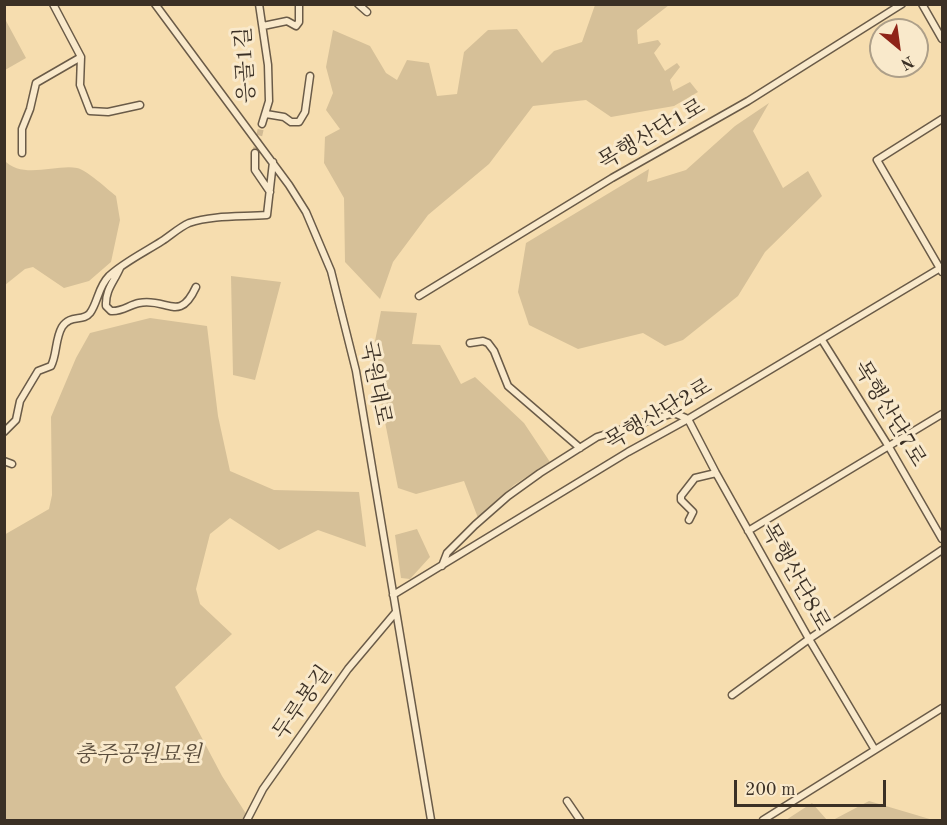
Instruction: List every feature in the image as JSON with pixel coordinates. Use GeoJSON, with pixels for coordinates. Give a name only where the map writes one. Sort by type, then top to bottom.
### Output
{"type":"FeatureCollection","features":[{"type":"Feature","properties":{"kind":"street"},"geometry":{"type":"LineString","coordinates":[[53,4],[81,57],[80,85],[90,111],[125,110],[140,105]]}},
{"type":"Feature","properties":{"kind":"street","name":"국원대로"},"geometry":{"type":"LineString","coordinates":[[155,4],[273,161],[306,212],[331,271],[356,370],[431,820]]}},
{"type":"Feature","properties":{"kind":"street","name":"응골1길"},"geometry":{"type":"LineString","coordinates":[[259,4],[268,65],[269,101],[262,124]]}},
{"type":"Feature","properties":{"kind":"street"},"geometry":{"type":"LineString","coordinates":[[263,26],[287,21],[296,26],[299,22],[298,4]]}},
{"type":"Feature","properties":{"kind":"street"},"geometry":{"type":"LineString","coordinates":[[358,4],[367,12]]}},
{"type":"Feature","properties":{"kind":"street","name":"목행산단1로"},"geometry":{"type":"LineString","coordinates":[[418,296],[612,178],[748,101],[902,4]]}},
{"type":"Feature","properties":{"kind":"street"},"geometry":{"type":"LineString","coordinates":[[922,4],[942,39]]}},
{"type":"Feature","properties":{"kind":"street"},"geometry":{"type":"LineString","coordinates":[[22,153],[22,129],[36,84],[81,57]]}},
{"type":"Feature","properties":{"kind":"street"},"geometry":{"type":"LineString","coordinates":[[266,114],[284,117],[291,122],[299,122],[305,112],[310,76]]}},
{"type":"Feature","properties":{"kind":"street"},"geometry":{"type":"LineString","coordinates":[[942,119],[877,160],[942,269]]}},
{"type":"Feature","properties":{"kind":"street"},"geometry":{"type":"LineString","coordinates":[[255,153],[255,171],[271,192]]}},
{"type":"Feature","properties":{"kind":"street"},"geometry":{"type":"LineString","coordinates":[[4,432],[16,420],[20,401],[38,371],[51,366],[54,361],[63,325],[68,320],[84,317],[89,313],[101,286],[109,276],[188,224],[206,219],[267,215],[273,161]]}},
{"type":"Feature","properties":{"kind":"street"},"geometry":{"type":"LineString","coordinates":[[120,268],[106,298],[106,306],[111,311],[119,312],[139,303],[156,302],[174,308],[190,300],[196,287]]}},
{"type":"Feature","properties":{"kind":"street","name":"목행산단2로"},"geometry":{"type":"LineString","coordinates":[[393,595],[628,452],[942,269]]}},
{"type":"Feature","properties":{"kind":"street","name":"목행산단7로"},"geometry":{"type":"LineString","coordinates":[[822,340],[889,447],[942,539]]}},
{"type":"Feature","properties":{"kind":"street"},"geometry":{"type":"LineString","coordinates":[[470,344],[483,341],[488,343],[494,351],[508,386],[580,448]]}},
{"type":"Feature","properties":{"kind":"street"},"geometry":{"type":"LineString","coordinates":[[442,566],[447,553],[500,503],[540,473],[597,437],[674,413],[688,419]]}},
{"type":"Feature","properties":{"kind":"street"},"geometry":{"type":"LineString","coordinates":[[748,531],[942,414]]}},
{"type":"Feature","properties":{"kind":"street","name":"목행산단8로"},"geometry":{"type":"LineString","coordinates":[[688,419],[809,639],[875,750]]}},
{"type":"Feature","properties":{"kind":"street"},"geometry":{"type":"LineString","coordinates":[[4,461],[12,464]]}},
{"type":"Feature","properties":{"kind":"street"},"geometry":{"type":"LineString","coordinates":[[689,520],[693,512],[681,500],[681,496],[695,478],[716,473]]}},
{"type":"Feature","properties":{"kind":"street"},"geometry":{"type":"LineString","coordinates":[[732,695],[809,639],[942,550]]}},
{"type":"Feature","properties":{"kind":"street","name":"두루봉길"},"geometry":{"type":"LineString","coordinates":[[247,820],[263,789],[348,669],[396,612]]}},
{"type":"Feature","properties":{"kind":"street"},"geometry":{"type":"LineString","coordinates":[[763,820],[942,708]]}},
{"type":"Feature","properties":{"kind":"street"},"geometry":{"type":"LineString","coordinates":[[567,801],[580,820]]}},
{"type":"Feature","properties":{"kind":"green space"},"geometry":{"type":"Polygon","coordinates":[[[595,5],[669,5],[637,30],[638,44],[658,40],[661,44],[654,53],[665,71],[677,63],[680,67],[670,80],[673,91],[690,82],[698,92],[674,106],[611,117],[586,100],[533,106],[489,164],[428,215],[393,262],[380,299],[345,262],[344,198],[324,163],[325,137],[340,129],[326,110],[333,93],[326,67],[333,30],[370,46],[386,73],[397,80],[407,60],[429,63],[437,96],[457,94],[464,52],[488,30],[517,29],[542,63],[554,51],[582,42],[595,5]]]}},
{"type":"Feature","properties":{"kind":"green space"},"geometry":{"type":"Polygon","coordinates":[[[5,19],[26,58],[4,70],[5,19]]]}},
{"type":"Feature","properties":{"kind":"green space"},"geometry":{"type":"Polygon","coordinates":[[[769,103],[753,131],[783,188],[808,171],[822,196],[765,252],[738,296],[683,340],[665,346],[643,333],[578,349],[529,325],[518,292],[526,243],[649,169],[647,182],[686,170],[735,126],[769,103]]]}},
{"type":"Feature","properties":{"kind":"green space"},"geometry":{"type":"Polygon","coordinates":[[[4,160],[20,169],[69,167],[81,169],[116,196],[120,220],[111,262],[89,281],[64,288],[33,267],[25,269],[5,285],[4,160]]]}},
{"type":"Feature","properties":{"kind":"green space"},"geometry":{"type":"Polygon","coordinates":[[[231,276],[281,282],[255,380],[233,375],[231,276]]]}},
{"type":"Feature","properties":{"kind":"green space"},"geometry":{"type":"Polygon","coordinates":[[[381,311],[417,313],[412,344],[440,345],[461,384],[475,377],[524,423],[550,462],[514,485],[478,518],[464,481],[416,494],[398,488],[372,356],[381,311]]]}},
{"type":"Feature","properties":{"kind":"green space","name":"충주공원묘원"},"geometry":{"type":"Polygon","coordinates":[[[150,318],[207,326],[218,416],[230,471],[274,490],[359,492],[366,547],[318,530],[279,550],[230,518],[210,534],[196,589],[200,604],[232,634],[175,687],[222,776],[250,820],[5,820],[4,535],[49,509],[52,495],[51,417],[76,358],[90,333],[150,318]]]}},
{"type":"Feature","properties":{"kind":"green space"},"geometry":{"type":"Polygon","coordinates":[[[417,529],[430,557],[410,579],[401,578],[395,535],[417,529]]]}},
{"type":"Feature","properties":{"kind":"green space"},"geometry":{"type":"Polygon","coordinates":[[[869,801],[933,820],[833,820],[869,801]]]}},
{"type":"Feature","properties":{"kind":"green space"},"geometry":{"type":"Polygon","coordinates":[[[812,803],[827,820],[786,820],[812,803]]]}},
{"type":"Feature","properties":{"kind":"tunnel"},"geometry":{"type":"LineString","coordinates":[[255,153],[262,124]]}}]}
